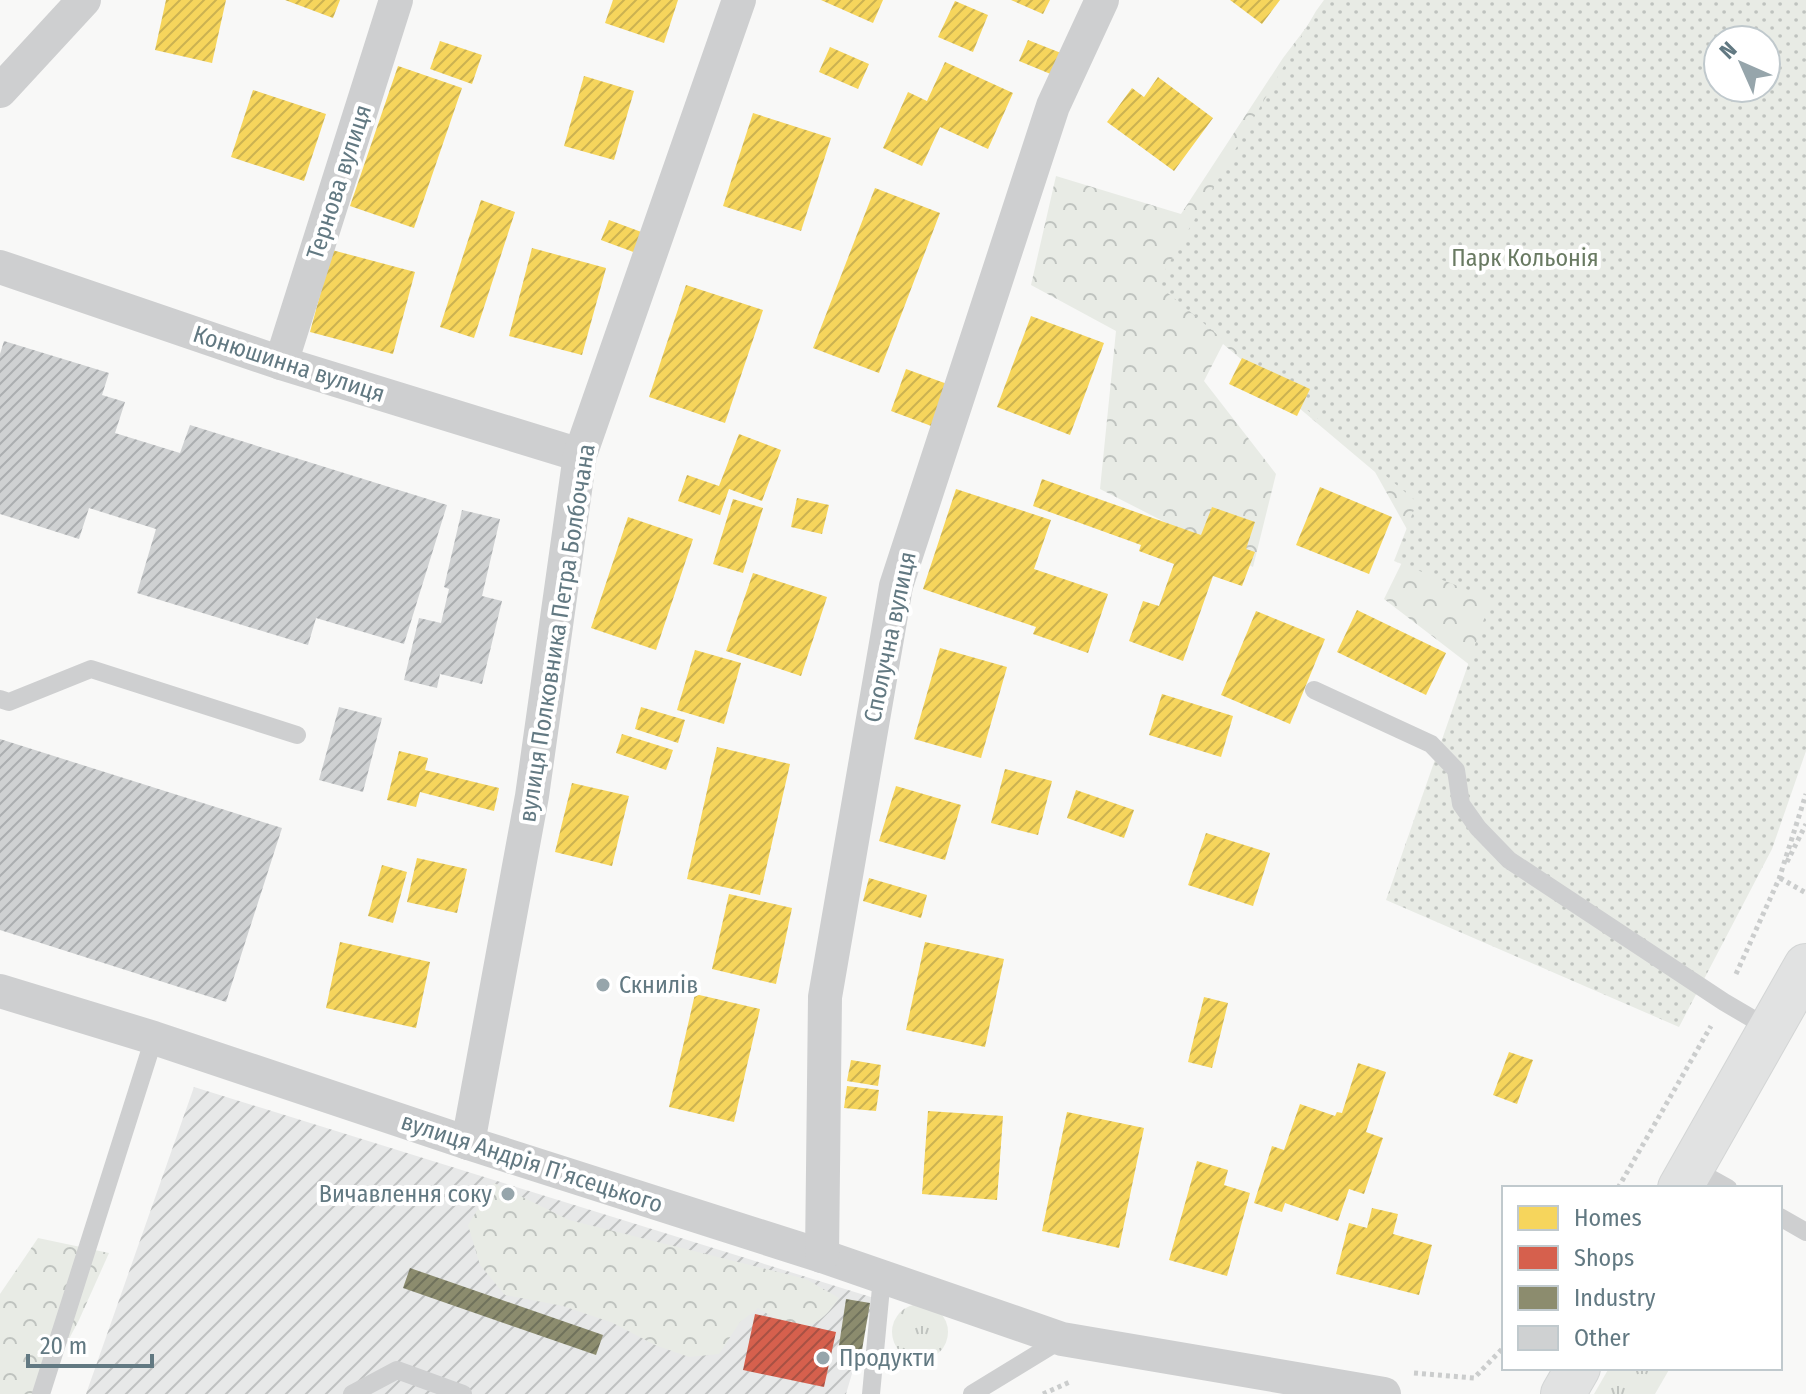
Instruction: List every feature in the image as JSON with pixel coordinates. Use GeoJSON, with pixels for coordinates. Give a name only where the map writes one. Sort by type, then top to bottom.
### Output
{"type":"FeatureCollection","features":[{"type":"Feature","properties":{"kind":"street"},"geometry":{"type":"LineString","coordinates":[[0,91],[84,0]]}},
{"type":"Feature","properties":{"kind":"street","name":"Тернова вулиця"},"geometry":{"type":"LineString","coordinates":[[281,363],[396,0]]}},
{"type":"Feature","properties":{"kind":"street","name":"вулиця Полковника Петра Болбочана"},"geometry":{"type":"LineString","coordinates":[[468,1143],[532,796],[580,455],[739,0]]}},
{"type":"Feature","properties":{"kind":"street","name":"Сполучна вулиця"},"geometry":{"type":"LineString","coordinates":[[822,1256],[825,997],[896,586],[1053,106],[1102,0]]}},
{"type":"Feature","properties":{"kind":"street","name":"Конюшинна вулиця"},"geometry":{"type":"LineString","coordinates":[[0,267],[281,363],[580,455]]}},
{"type":"Feature","properties":{"kind":"street"},"geometry":{"type":"LineString","coordinates":[[1700,1181],[1770,1029],[1806,966]]}},
{"type":"Feature","properties":{"kind":"street","name":"вулиця Андрія Пʼясецького"},"geometry":{"type":"LineString","coordinates":[[0,991],[154,1038],[468,1143],[822,1256],[1062,1339],[1228,1382],[1384,1394]]}},
{"type":"Feature","properties":{"kind":"street"},"geometry":{"type":"LineString","coordinates":[[1563,1394],[1577,1370]]}},
{"type":"Feature","properties":{"kind":"lane"},"geometry":{"type":"LineString","coordinates":[[0,699],[9,702],[91,669],[297,735]]}},
{"type":"Feature","properties":{"kind":"lane"},"geometry":{"type":"LineString","coordinates":[[1314,690],[1431,744],[1456,770],[1461,804],[1478,828],[1509,860],[1770,1029]]}},
{"type":"Feature","properties":{"kind":"lane"},"geometry":{"type":"LineString","coordinates":[[41,1394],[154,1038]]}},
{"type":"Feature","properties":{"kind":"lane"},"geometry":{"type":"LineString","coordinates":[[1782,1218],[1806,1232]]}},
{"type":"Feature","properties":{"kind":"lane"},"geometry":{"type":"LineString","coordinates":[[871,1394],[882,1277]]}},
{"type":"Feature","properties":{"kind":"lane"},"geometry":{"type":"LineString","coordinates":[[972,1394],[1062,1339]]}},
{"type":"Feature","properties":{"kind":"lane"},"geometry":{"type":"LineString","coordinates":[[352,1394],[397,1370],[463,1394]]}},
{"type":"Feature","properties":{"kind":"path"},"geometry":{"type":"LineString","coordinates":[[1779,879],[1806,794]]}},
{"type":"Feature","properties":{"kind":"path"},"geometry":{"type":"LineString","coordinates":[[1619,1186],[1724,1002],[1806,824]]}},
{"type":"Feature","properties":{"kind":"path"},"geometry":{"type":"LineString","coordinates":[[1779,879],[1806,893]]}},
{"type":"Feature","properties":{"kind":"path"},"geometry":{"type":"LineString","coordinates":[[1474,1378],[1502,1349]]}},
{"type":"Feature","properties":{"kind":"shaded area"},"geometry":{"type":"Polygon","coordinates":[[[194,1087],[874,1298],[846,1394],[86,1394],[194,1087]]]}},
{"type":"Feature","properties":{"kind":"green space","name":"Парк Кольонія"},"geometry":{"type":"Polygon","coordinates":[[[1324,0],[1806,0],[1806,751],[1772,849],[1679,1027],[1386,900],[1491,599],[1394,561],[1417,502],[1157,284],[1324,0]]]}},
{"type":"Feature","properties":{"kind":"green space"},"geometry":{"type":"Polygon","coordinates":[[[1327,0],[1806,0],[1806,236],[1488,679],[1384,599],[1413,540],[1375,472],[1223,344],[1204,381],[1276,474],[1253,567],[1100,489],[1116,331],[1031,285],[1056,176],[1181,214],[1283,58],[1327,0]]]}},
{"type":"Feature","properties":{"kind":"green space"},"geometry":{"type":"Polygon","coordinates":[[[494,1183],[569,1220],[806,1279],[839,1298],[820,1319],[802,1326],[782,1322],[758,1308],[740,1322],[719,1354],[689,1357],[655,1345],[613,1323],[563,1306],[505,1295],[480,1265],[468,1225],[494,1183]]]}},
{"type":"Feature","properties":{"kind":"green space"},"geometry":{"type":"Polygon","coordinates":[[[38,1238],[109,1253],[79,1320],[40,1394],[0,1394],[0,1294],[38,1238]]]}},
{"type":"Feature","properties":{"kind":"green space"},"geometry":{"type":"Polygon","coordinates":[[[920,1304],[940,1312],[948,1332],[940,1352],[920,1360],[900,1352],[892,1332],[900,1312],[920,1304]]]}},
{"type":"Feature","properties":{"kind":"green space"},"geometry":{"type":"Polygon","coordinates":[[[1608,1370],[1669,1370],[1655,1394],[1594,1394],[1608,1370]]]}},
{"type":"Feature","properties":{"kind":"building: Homes"},"geometry":{"type":"Polygon","coordinates":[[[166,0],[226,0],[212,63],[155,50],[166,0]]]}},
{"type":"Feature","properties":{"kind":"building: Homes"},"geometry":{"type":"Polygon","coordinates":[[[285,0],[340,0],[333,18],[285,0]]]}},
{"type":"Feature","properties":{"kind":"building: Homes"},"geometry":{"type":"Polygon","coordinates":[[[613,0],[678,0],[664,43],[605,23],[613,0]]]}},
{"type":"Feature","properties":{"kind":"building: Homes"},"geometry":{"type":"Polygon","coordinates":[[[821,0],[883,0],[873,23],[821,0]]]}},
{"type":"Feature","properties":{"kind":"building: Homes"},"geometry":{"type":"Polygon","coordinates":[[[1011,0],[1050,0],[1043,14],[1011,0]]]}},
{"type":"Feature","properties":{"kind":"building: Homes"},"geometry":{"type":"Polygon","coordinates":[[[1230,0],[1280,0],[1262,24],[1230,0]]]}},
{"type":"Feature","properties":{"kind":"building: Homes"},"geometry":{"type":"Polygon","coordinates":[[[955,1],[988,15],[973,52],[938,37],[955,1]]]}},
{"type":"Feature","properties":{"kind":"building: Homes"},"geometry":{"type":"Polygon","coordinates":[[[1028,40],[1061,53],[1053,75],[1019,61],[1028,40]]]}},
{"type":"Feature","properties":{"kind":"building: Homes"},"geometry":{"type":"Polygon","coordinates":[[[440,41],[482,55],[472,84],[430,69],[440,41]]]}},
{"type":"Feature","properties":{"kind":"building: Homes"},"geometry":{"type":"Polygon","coordinates":[[[830,47],[869,64],[858,89],[819,72],[830,47]]]}},
{"type":"Feature","properties":{"kind":"building: Homes"},"geometry":{"type":"Polygon","coordinates":[[[945,62],[1013,93],[988,149],[940,127],[922,166],[883,148],[908,92],[927,101],[945,62]]]}},
{"type":"Feature","properties":{"kind":"building: Homes"},"geometry":{"type":"Polygon","coordinates":[[[398,66],[462,88],[414,228],[350,206],[398,66]]]}},
{"type":"Feature","properties":{"kind":"building: Homes"},"geometry":{"type":"Polygon","coordinates":[[[584,76],[634,91],[614,160],[564,146],[584,76]]]}},
{"type":"Feature","properties":{"kind":"building: Homes"},"geometry":{"type":"Polygon","coordinates":[[[1158,77],[1213,118],[1174,171],[1107,122],[1132,88],[1144,97],[1158,77]]]}},
{"type":"Feature","properties":{"kind":"building: Homes"},"geometry":{"type":"Polygon","coordinates":[[[253,90],[326,114],[304,181],[231,157],[253,90]]]}},
{"type":"Feature","properties":{"kind":"building: Homes"},"geometry":{"type":"Polygon","coordinates":[[[753,113],[831,138],[801,231],[723,206],[753,113]]]}},
{"type":"Feature","properties":{"kind":"building: Homes"},"geometry":{"type":"Polygon","coordinates":[[[875,188],[940,213],[879,373],[813,348],[875,188]]]}},
{"type":"Feature","properties":{"kind":"building: Homes"},"geometry":{"type":"Polygon","coordinates":[[[481,200],[515,212],[474,338],[440,327],[481,200]]]}},
{"type":"Feature","properties":{"kind":"building: Homes"},"geometry":{"type":"Polygon","coordinates":[[[609,220],[644,233],[636,253],[601,240],[609,220]]]}},
{"type":"Feature","properties":{"kind":"building: Homes"},"geometry":{"type":"Polygon","coordinates":[[[532,248],[606,268],[582,355],[509,336],[532,248]]]}},
{"type":"Feature","properties":{"kind":"building: Homes"},"geometry":{"type":"Polygon","coordinates":[[[332,250],[415,272],[393,354],[310,332],[332,250]]]}},
{"type":"Feature","properties":{"kind":"building: Homes"},"geometry":{"type":"Polygon","coordinates":[[[686,285],[763,310],[725,423],[649,397],[686,285]]]}},
{"type":"Feature","properties":{"kind":"building: Homes"},"geometry":{"type":"Polygon","coordinates":[[[1031,316],[1104,343],[1070,435],[997,407],[1031,316]]]}},
{"type":"Feature","properties":{"kind":"building: Homes"},"geometry":{"type":"Polygon","coordinates":[[[1242,358],[1310,389],[1297,416],[1229,384],[1242,358]]]}},
{"type":"Feature","properties":{"kind":"building: Homes"},"geometry":{"type":"Polygon","coordinates":[[[906,369],[950,385],[934,427],[891,411],[906,369]]]}},
{"type":"Feature","properties":{"kind":"building: Homes"},"geometry":{"type":"Polygon","coordinates":[[[739,434],[781,450],[762,501],[729,489],[720,515],[678,501],[687,475],[719,486],[739,434]]]}},
{"type":"Feature","properties":{"kind":"building: Homes"},"geometry":{"type":"Polygon","coordinates":[[[1042,479],[1201,535],[1212,507],[1255,522],[1246,549],[1255,552],[1242,586],[1213,576],[1183,661],[1129,641],[1143,601],[1159,606],[1174,564],[1139,551],[1141,545],[1033,506],[1042,479]]]}},
{"type":"Feature","properties":{"kind":"building: Homes"},"geometry":{"type":"Polygon","coordinates":[[[1320,487],[1392,517],[1369,574],[1296,545],[1320,487]]]}},
{"type":"Feature","properties":{"kind":"building: Homes"},"geometry":{"type":"Polygon","coordinates":[[[956,489],[1051,520],[1034,569],[1108,594],[1088,653],[1033,634],[1036,627],[923,589],[956,489]]]}},
{"type":"Feature","properties":{"kind":"building: Homes"},"geometry":{"type":"Polygon","coordinates":[[[797,498],[829,505],[822,534],[791,527],[797,498]]]}},
{"type":"Feature","properties":{"kind":"building: Homes"},"geometry":{"type":"Polygon","coordinates":[[[733,499],[763,508],[743,573],[713,564],[733,499]]]}},
{"type":"Feature","properties":{"kind":"building: Homes"},"geometry":{"type":"Polygon","coordinates":[[[628,517],[693,539],[656,650],[591,628],[628,517]]]}},
{"type":"Feature","properties":{"kind":"building: Homes"},"geometry":{"type":"Polygon","coordinates":[[[753,573],[827,597],[801,676],[726,651],[753,573]]]}},
{"type":"Feature","properties":{"kind":"building: Homes"},"geometry":{"type":"Polygon","coordinates":[[[1357,610],[1446,653],[1426,695],[1337,652],[1357,610]]]}},
{"type":"Feature","properties":{"kind":"building: Homes"},"geometry":{"type":"Polygon","coordinates":[[[1256,611],[1325,639],[1290,724],[1221,695],[1256,611]]]}},
{"type":"Feature","properties":{"kind":"building: Homes"},"geometry":{"type":"Polygon","coordinates":[[[940,648],[1007,667],[981,758],[914,739],[940,648]]]}},
{"type":"Feature","properties":{"kind":"building: Homes"},"geometry":{"type":"Polygon","coordinates":[[[695,650],[741,663],[724,724],[677,710],[695,650]]]}},
{"type":"Feature","properties":{"kind":"building: Homes"},"geometry":{"type":"Polygon","coordinates":[[[1162,694],[1233,716],[1221,757],[1149,735],[1162,694]]]}},
{"type":"Feature","properties":{"kind":"building: Homes"},"geometry":{"type":"Polygon","coordinates":[[[641,707],[685,720],[678,743],[635,729],[641,707]]]}},
{"type":"Feature","properties":{"kind":"building: Homes"},"geometry":{"type":"Polygon","coordinates":[[[622,734],[673,750],[666,770],[616,753],[622,734]]]}},
{"type":"Feature","properties":{"kind":"building: Homes"},"geometry":{"type":"Polygon","coordinates":[[[717,747],[790,764],[760,895],[687,879],[717,747]]]}},
{"type":"Feature","properties":{"kind":"building: Homes"},"geometry":{"type":"Polygon","coordinates":[[[399,751],[428,758],[425,770],[499,788],[494,811],[420,792],[416,807],[387,800],[399,751]]]}},
{"type":"Feature","properties":{"kind":"building: Homes"},"geometry":{"type":"Polygon","coordinates":[[[1005,769],[1052,781],[1038,835],[991,823],[1005,769]]]}},
{"type":"Feature","properties":{"kind":"building: Homes"},"geometry":{"type":"Polygon","coordinates":[[[572,783],[629,796],[612,866],[555,852],[572,783]]]}},
{"type":"Feature","properties":{"kind":"building: Homes"},"geometry":{"type":"Polygon","coordinates":[[[896,786],[961,805],[945,860],[879,841],[896,786]]]}},
{"type":"Feature","properties":{"kind":"building: Homes"},"geometry":{"type":"Polygon","coordinates":[[[1076,790],[1134,810],[1124,838],[1067,818],[1076,790]]]}},
{"type":"Feature","properties":{"kind":"building: Homes"},"geometry":{"type":"Polygon","coordinates":[[[1206,833],[1270,853],[1253,906],[1188,885],[1206,833]]]}},
{"type":"Feature","properties":{"kind":"building: Homes"},"geometry":{"type":"Polygon","coordinates":[[[417,858],[467,869],[457,913],[407,902],[417,858]]]}},
{"type":"Feature","properties":{"kind":"building: Homes"},"geometry":{"type":"Polygon","coordinates":[[[382,865],[407,872],[393,923],[368,916],[382,865]]]}},
{"type":"Feature","properties":{"kind":"building: Homes"},"geometry":{"type":"Polygon","coordinates":[[[869,878],[927,895],[921,918],[863,901],[869,878]]]}},
{"type":"Feature","properties":{"kind":"building: Homes"},"geometry":{"type":"Polygon","coordinates":[[[729,894],[792,908],[776,984],[712,969],[729,894]]]}},
{"type":"Feature","properties":{"kind":"building: Homes"},"geometry":{"type":"Polygon","coordinates":[[[340,942],[430,962],[416,1028],[326,1008],[340,942]]]}},
{"type":"Feature","properties":{"kind":"building: Homes"},"geometry":{"type":"Polygon","coordinates":[[[925,942],[1004,959],[985,1047],[906,1030],[925,942]]]}},
{"type":"Feature","properties":{"kind":"building: Homes"},"geometry":{"type":"Polygon","coordinates":[[[695,994],[760,1009],[734,1122],[669,1107],[695,994]]]}},
{"type":"Feature","properties":{"kind":"building: Homes"},"geometry":{"type":"Polygon","coordinates":[[[1204,997],[1228,1003],[1212,1068],[1188,1062],[1204,997]]]}},
{"type":"Feature","properties":{"kind":"building: Homes"},"geometry":{"type":"Polygon","coordinates":[[[1509,1052],[1533,1060],[1517,1104],[1493,1095],[1509,1052]]]}},
{"type":"Feature","properties":{"kind":"building: Homes"},"geometry":{"type":"Polygon","coordinates":[[[851,1060],[881,1065],[878,1086],[847,1081],[851,1060]]]}},
{"type":"Feature","properties":{"kind":"building: Homes"},"geometry":{"type":"Polygon","coordinates":[[[1358,1063],[1386,1072],[1366,1132],[1383,1138],[1364,1194],[1349,1189],[1338,1221],[1285,1203],[1282,1212],[1254,1203],[1272,1146],[1284,1150],[1300,1104],[1335,1116],[1337,1112],[1342,1113],[1358,1063]]]}},
{"type":"Feature","properties":{"kind":"building: Homes"},"geometry":{"type":"Polygon","coordinates":[[[847,1086],[879,1090],[876,1111],[844,1108],[847,1086]]]}},
{"type":"Feature","properties":{"kind":"building: Homes"},"geometry":{"type":"Polygon","coordinates":[[[928,1111],[1003,1116],[997,1200],[922,1194],[928,1111]]]}},
{"type":"Feature","properties":{"kind":"building: Homes"},"geometry":{"type":"Polygon","coordinates":[[[1067,1112],[1144,1128],[1119,1248],[1042,1231],[1067,1112]]]}},
{"type":"Feature","properties":{"kind":"building: Homes"},"geometry":{"type":"Polygon","coordinates":[[[1197,1161],[1228,1170],[1224,1185],[1250,1193],[1227,1276],[1169,1260],[1197,1161]]]}},
{"type":"Feature","properties":{"kind":"building: Homes"},"geometry":{"type":"Polygon","coordinates":[[[1372,1208],[1398,1214],[1393,1234],[1432,1245],[1419,1295],[1336,1274],[1349,1223],[1367,1228],[1372,1208]]]}},
{"type":"Feature","properties":{"kind":"building: Shops"},"geometry":{"type":"Polygon","coordinates":[[[755,1314],[836,1332],[824,1387],[743,1370],[755,1314]]]}},
{"type":"Feature","properties":{"kind":"building: Industry"},"geometry":{"type":"Polygon","coordinates":[[[410,1268],[603,1335],[596,1355],[403,1288],[410,1268]]]}},
{"type":"Feature","properties":{"kind":"building: Industry"},"geometry":{"type":"Polygon","coordinates":[[[846,1299],[870,1303],[861,1356],[838,1352],[846,1299]]]}},
{"type":"Feature","properties":{"kind":"building: Other"},"geometry":{"type":"Polygon","coordinates":[[[4,341],[109,373],[102,395],[125,402],[115,433],[180,453],[190,425],[447,505],[404,644],[316,618],[308,645],[137,593],[156,529],[89,508],[79,539],[0,514],[0,354],[4,341]]]}},
{"type":"Feature","properties":{"kind":"building: Other"},"geometry":{"type":"Polygon","coordinates":[[[462,510],[500,519],[482,596],[502,601],[482,684],[440,674],[437,688],[404,680],[419,618],[441,623],[449,589],[444,587],[462,510]]]}},
{"type":"Feature","properties":{"kind":"building: Other"},"geometry":{"type":"Polygon","coordinates":[[[339,707],[382,718],[363,792],[319,780],[339,707]]]}},
{"type":"Feature","properties":{"kind":"building: Other"},"geometry":{"type":"Polygon","coordinates":[[[0,739],[282,828],[226,1002],[0,930],[0,739]]]}},
{"type":"Feature","properties":{"kind":"place","name":"Скнилів"},"geometry":{"type":"Point","coordinates":[603,985]}},
{"type":"Feature","properties":{"kind":"place","name":"Вичавлення соку"},"geometry":{"type":"Point","coordinates":[508,1194]}},
{"type":"Feature","properties":{"kind":"place","name":"Продукти"},"geometry":{"type":"Point","coordinates":[823,1358]}}]}
